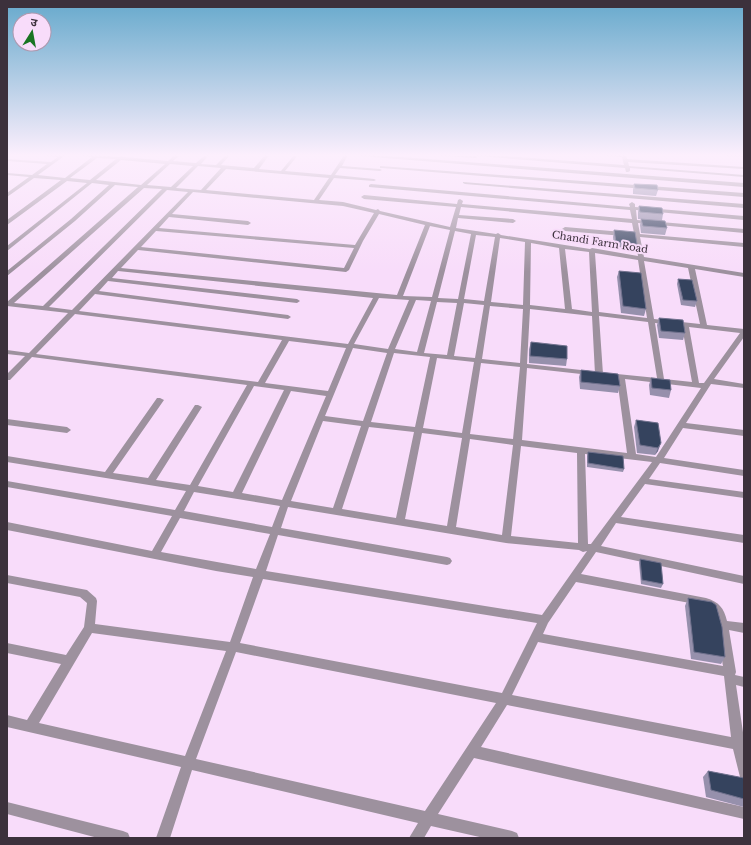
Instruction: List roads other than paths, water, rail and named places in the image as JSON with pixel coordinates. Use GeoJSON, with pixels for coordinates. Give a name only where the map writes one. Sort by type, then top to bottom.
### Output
{"type":"FeatureCollection","features":[{"type":"Feature","properties":{"kind":"street"},"geometry":{"type":"LineString","coordinates":[[7,222],[46,193]]}},
{"type":"Feature","properties":{"kind":"street"},"geometry":{"type":"LineString","coordinates":[[7,248],[75,193]]}},
{"type":"Feature","properties":{"kind":"street"},"geometry":{"type":"LineString","coordinates":[[7,274],[73,220],[102,193]]}},
{"type":"Feature","properties":{"kind":"street"},"geometry":{"type":"LineString","coordinates":[[8,304],[134,193]]}},
{"type":"Feature","properties":{"kind":"street"},"geometry":{"type":"LineString","coordinates":[[44,309],[163,193]]}},
{"type":"Feature","properties":{"kind":"street"},"geometry":{"type":"LineString","coordinates":[[8,377],[32,355],[72,312],[107,279],[188,193]]}},
{"type":"Feature","properties":{"kind":"street","name":"Chandi Farm Road"},"geometry":{"type":"LineString","coordinates":[[220,193],[316,201],[378,211],[452,229],[744,275]]}},
{"type":"Feature","properties":{"kind":"street"},"geometry":{"type":"LineString","coordinates":[[316,201],[321,193]]}},
{"type":"Feature","properties":{"kind":"street"},"geometry":{"type":"LineString","coordinates":[[445,193],[744,218]]}},
{"type":"Feature","properties":{"kind":"street"},"geometry":{"type":"LineString","coordinates":[[589,193],[744,206]]}},
{"type":"Feature","properties":{"kind":"street"},"geometry":{"type":"LineString","coordinates":[[631,193],[661,381]]}},
{"type":"Feature","properties":{"kind":"street"},"geometry":{"type":"LineString","coordinates":[[722,193],[744,195]]}},
{"type":"Feature","properties":{"kind":"street"},"geometry":{"type":"LineString","coordinates":[[420,355],[461,195]]}},
{"type":"Feature","properties":{"kind":"street"},"geometry":{"type":"LineString","coordinates":[[364,197],[744,231]]}},
{"type":"Feature","properties":{"kind":"street"},"geometry":{"type":"LineString","coordinates":[[136,248],[346,270],[357,247],[378,211]]}},
{"type":"Feature","properties":{"kind":"street"},"geometry":{"type":"LineString","coordinates":[[168,215],[248,223]]}},
{"type":"Feature","properties":{"kind":"street"},"geometry":{"type":"LineString","coordinates":[[456,216],[513,221]]}},
{"type":"Feature","properties":{"kind":"street"},"geometry":{"type":"LineString","coordinates":[[399,298],[428,224]]}},
{"type":"Feature","properties":{"kind":"street"},"geometry":{"type":"LineString","coordinates":[[154,229],[357,247]]}},
{"type":"Feature","properties":{"kind":"street"},"geometry":{"type":"LineString","coordinates":[[565,229],[744,245]]}},
{"type":"Feature","properties":{"kind":"street"},"geometry":{"type":"LineString","coordinates":[[450,358],[474,232]]}},
{"type":"Feature","properties":{"kind":"street"},"geometry":{"type":"LineString","coordinates":[[451,530],[498,236]]}},
{"type":"Feature","properties":{"kind":"street"},"geometry":{"type":"LineString","coordinates":[[506,539],[518,443],[528,308],[528,241]]}},
{"type":"Feature","properties":{"kind":"street"},"geometry":{"type":"LineString","coordinates":[[562,246],[569,311]]}},
{"type":"Feature","properties":{"kind":"street"},"geometry":{"type":"LineString","coordinates":[[592,250],[599,374]]}},
{"type":"Feature","properties":{"kind":"street"},"geometry":{"type":"LineString","coordinates":[[691,266],[704,326]]}},
{"type":"Feature","properties":{"kind":"street"},"geometry":{"type":"LineString","coordinates":[[115,269],[376,296],[488,303],[650,319],[744,331],[707,384],[682,425],[658,460],[614,519],[589,548],[573,577],[544,620],[504,700],[416,838]]}},
{"type":"Feature","properties":{"kind":"street"},"geometry":{"type":"LineString","coordinates":[[107,279],[297,301]]}},
{"type":"Feature","properties":{"kind":"street"},"geometry":{"type":"LineString","coordinates":[[94,292],[288,317]]}},
{"type":"Feature","properties":{"kind":"street"},"geometry":{"type":"LineString","coordinates":[[163,838],[188,762],[277,530],[285,504],[350,346],[376,296]]}},
{"type":"Feature","properties":{"kind":"street"},"geometry":{"type":"LineString","coordinates":[[336,512],[391,351],[412,299]]}},
{"type":"Feature","properties":{"kind":"street"},"geometry":{"type":"LineString","coordinates":[[8,304],[420,355],[696,385],[707,384],[744,386]]}},
{"type":"Feature","properties":{"kind":"street"},"geometry":{"type":"LineString","coordinates":[[685,324],[696,385]]}},
{"type":"Feature","properties":{"kind":"street"},"geometry":{"type":"LineString","coordinates":[[154,555],[191,489],[287,338]]}},
{"type":"Feature","properties":{"kind":"street"},"geometry":{"type":"LineString","coordinates":[[7,352],[331,394]]}},
{"type":"Feature","properties":{"kind":"street"},"geometry":{"type":"LineString","coordinates":[[400,522],[420,431],[434,356]]}},
{"type":"Feature","properties":{"kind":"street"},"geometry":{"type":"LineString","coordinates":[[621,377],[632,457]]}},
{"type":"Feature","properties":{"kind":"street"},"geometry":{"type":"LineString","coordinates":[[236,496],[288,388]]}},
{"type":"Feature","properties":{"kind":"street"},"geometry":{"type":"LineString","coordinates":[[107,476],[160,400]]}},
{"type":"Feature","properties":{"kind":"street"},"geometry":{"type":"LineString","coordinates":[[150,482],[198,407]]}},
{"type":"Feature","properties":{"kind":"street"},"geometry":{"type":"LineString","coordinates":[[321,418],[658,460],[744,474]]}},
{"type":"Feature","properties":{"kind":"street"},"geometry":{"type":"LineString","coordinates":[[7,422],[67,430]]}},
{"type":"Feature","properties":{"kind":"street"},"geometry":{"type":"LineString","coordinates":[[682,425],[744,433]]}},
{"type":"Feature","properties":{"kind":"street"},"geometry":{"type":"LineString","coordinates":[[581,451],[589,548]]}},
{"type":"Feature","properties":{"kind":"street"},"geometry":{"type":"LineString","coordinates":[[7,460],[506,539],[589,548],[744,580]]}},
{"type":"Feature","properties":{"kind":"street"},"geometry":{"type":"LineString","coordinates":[[643,481],[744,495]]}},
{"type":"Feature","properties":{"kind":"street"},"geometry":{"type":"LineString","coordinates":[[7,484],[277,530],[447,561]]}},
{"type":"Feature","properties":{"kind":"street"},"geometry":{"type":"LineString","coordinates":[[614,519],[744,539]]}},
{"type":"Feature","properties":{"kind":"street"},"geometry":{"type":"LineString","coordinates":[[7,526],[154,555],[544,620]]}},
{"type":"Feature","properties":{"kind":"street"},"geometry":{"type":"LineString","coordinates":[[573,577],[706,602],[717,607],[720,612],[723,625],[744,773]]}},
{"type":"Feature","properties":{"kind":"street"},"geometry":{"type":"LineString","coordinates":[[7,579],[83,593],[92,601],[89,628],[30,726]]}},
{"type":"Feature","properties":{"kind":"street"},"geometry":{"type":"LineString","coordinates":[[723,625],[744,628]]}},
{"type":"Feature","properties":{"kind":"street"},"geometry":{"type":"LineString","coordinates":[[89,628],[233,647],[504,700],[741,744]]}},
{"type":"Feature","properties":{"kind":"street"},"geometry":{"type":"LineString","coordinates":[[535,637],[730,676],[744,682]]}},
{"type":"Feature","properties":{"kind":"street"},"geometry":{"type":"LineString","coordinates":[[7,648],[69,660]]}},
{"type":"Feature","properties":{"kind":"street"},"geometry":{"type":"LineString","coordinates":[[7,721],[512,838]]}},
{"type":"Feature","properties":{"kind":"street"},"geometry":{"type":"LineString","coordinates":[[471,752],[744,814]]}},
{"type":"Feature","properties":{"kind":"street"},"geometry":{"type":"LineString","coordinates":[[7,808],[123,838]]}}]}
